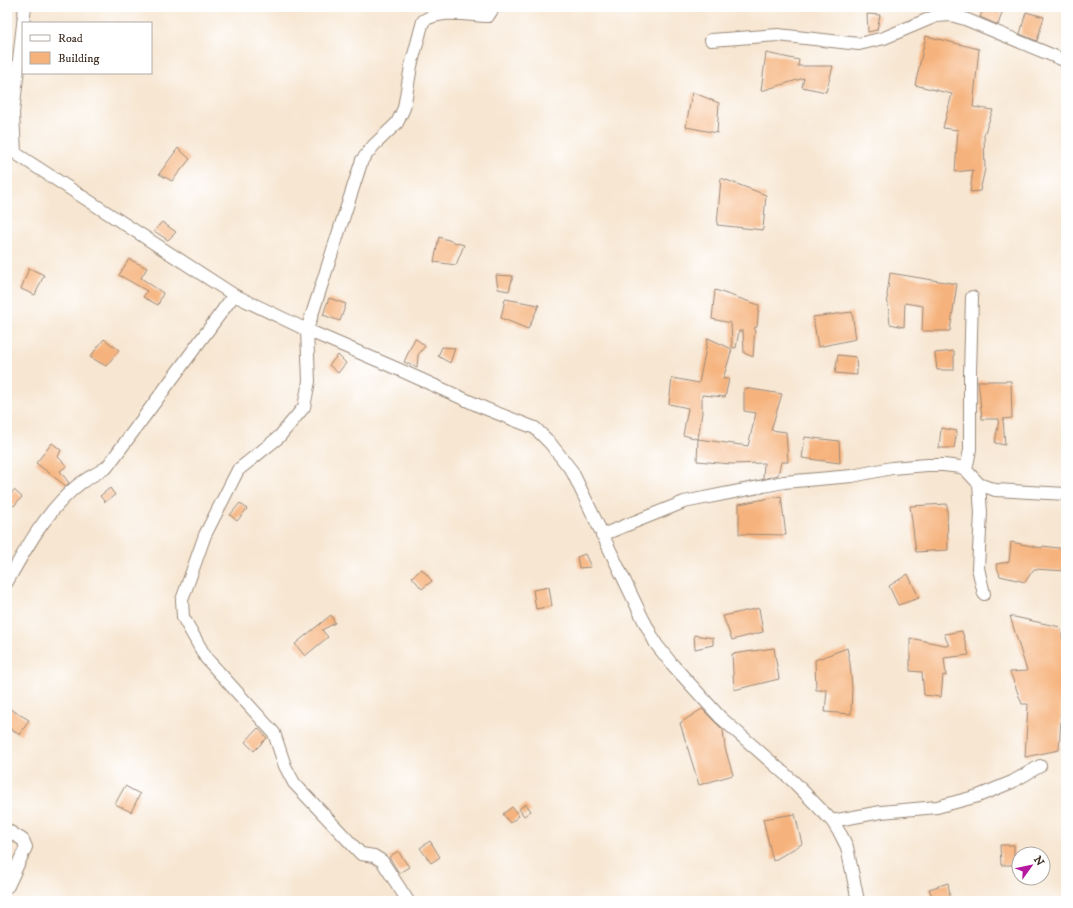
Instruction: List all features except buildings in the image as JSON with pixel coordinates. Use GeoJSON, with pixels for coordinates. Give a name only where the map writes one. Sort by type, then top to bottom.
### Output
{"type":"FeatureCollection","features":[{"type":"Feature","properties":{"kind":"street"},"geometry":{"type":"LineString","coordinates":[[23,22],[25,7]]}},
{"type":"Feature","properties":{"kind":"street"},"geometry":{"type":"LineString","coordinates":[[408,901],[382,861],[374,856],[361,854],[294,782],[285,766],[274,733],[206,658],[183,617],[182,600],[206,534],[238,470],[279,437],[304,407],[310,381],[306,330],[362,160],[374,145],[397,123],[404,108],[411,66],[423,21],[429,17],[442,14],[488,16],[494,7]]}},
{"type":"Feature","properties":{"kind":"street"},"geometry":{"type":"LineString","coordinates":[[711,40],[778,35],[859,44],[884,38],[936,16],[951,15],[965,19],[993,32],[1066,61]]}},
{"type":"Feature","properties":{"kind":"street"},"geometry":{"type":"LineString","coordinates":[[22,32],[13,113],[11,152],[234,295],[306,330],[484,408],[535,428],[572,471],[656,644],[720,717],[794,782],[832,822],[841,835],[847,848],[858,901]]}},
{"type":"Feature","properties":{"kind":"street"},"geometry":{"type":"LineString","coordinates":[[7,582],[21,557],[53,509],[78,485],[107,466],[234,295]]}},
{"type":"Feature","properties":{"kind":"street"},"geometry":{"type":"LineString","coordinates":[[966,470],[970,450],[972,297]]}},
{"type":"Feature","properties":{"kind":"street"},"geometry":{"type":"LineString","coordinates":[[602,535],[684,502],[784,482],[852,476],[892,468],[927,465],[956,466],[966,470],[979,484],[995,490],[1066,494]]}},
{"type":"Feature","properties":{"kind":"street"},"geometry":{"type":"LineString","coordinates":[[979,484],[981,513],[978,568],[984,594]]}},
{"type":"Feature","properties":{"kind":"street"},"geometry":{"type":"LineString","coordinates":[[832,822],[881,812],[937,807],[978,796],[1012,782],[1040,766]]}},
{"type":"Feature","properties":{"kind":"street"},"geometry":{"type":"LineString","coordinates":[[7,830],[23,840],[26,847],[8,886]]}}]}
